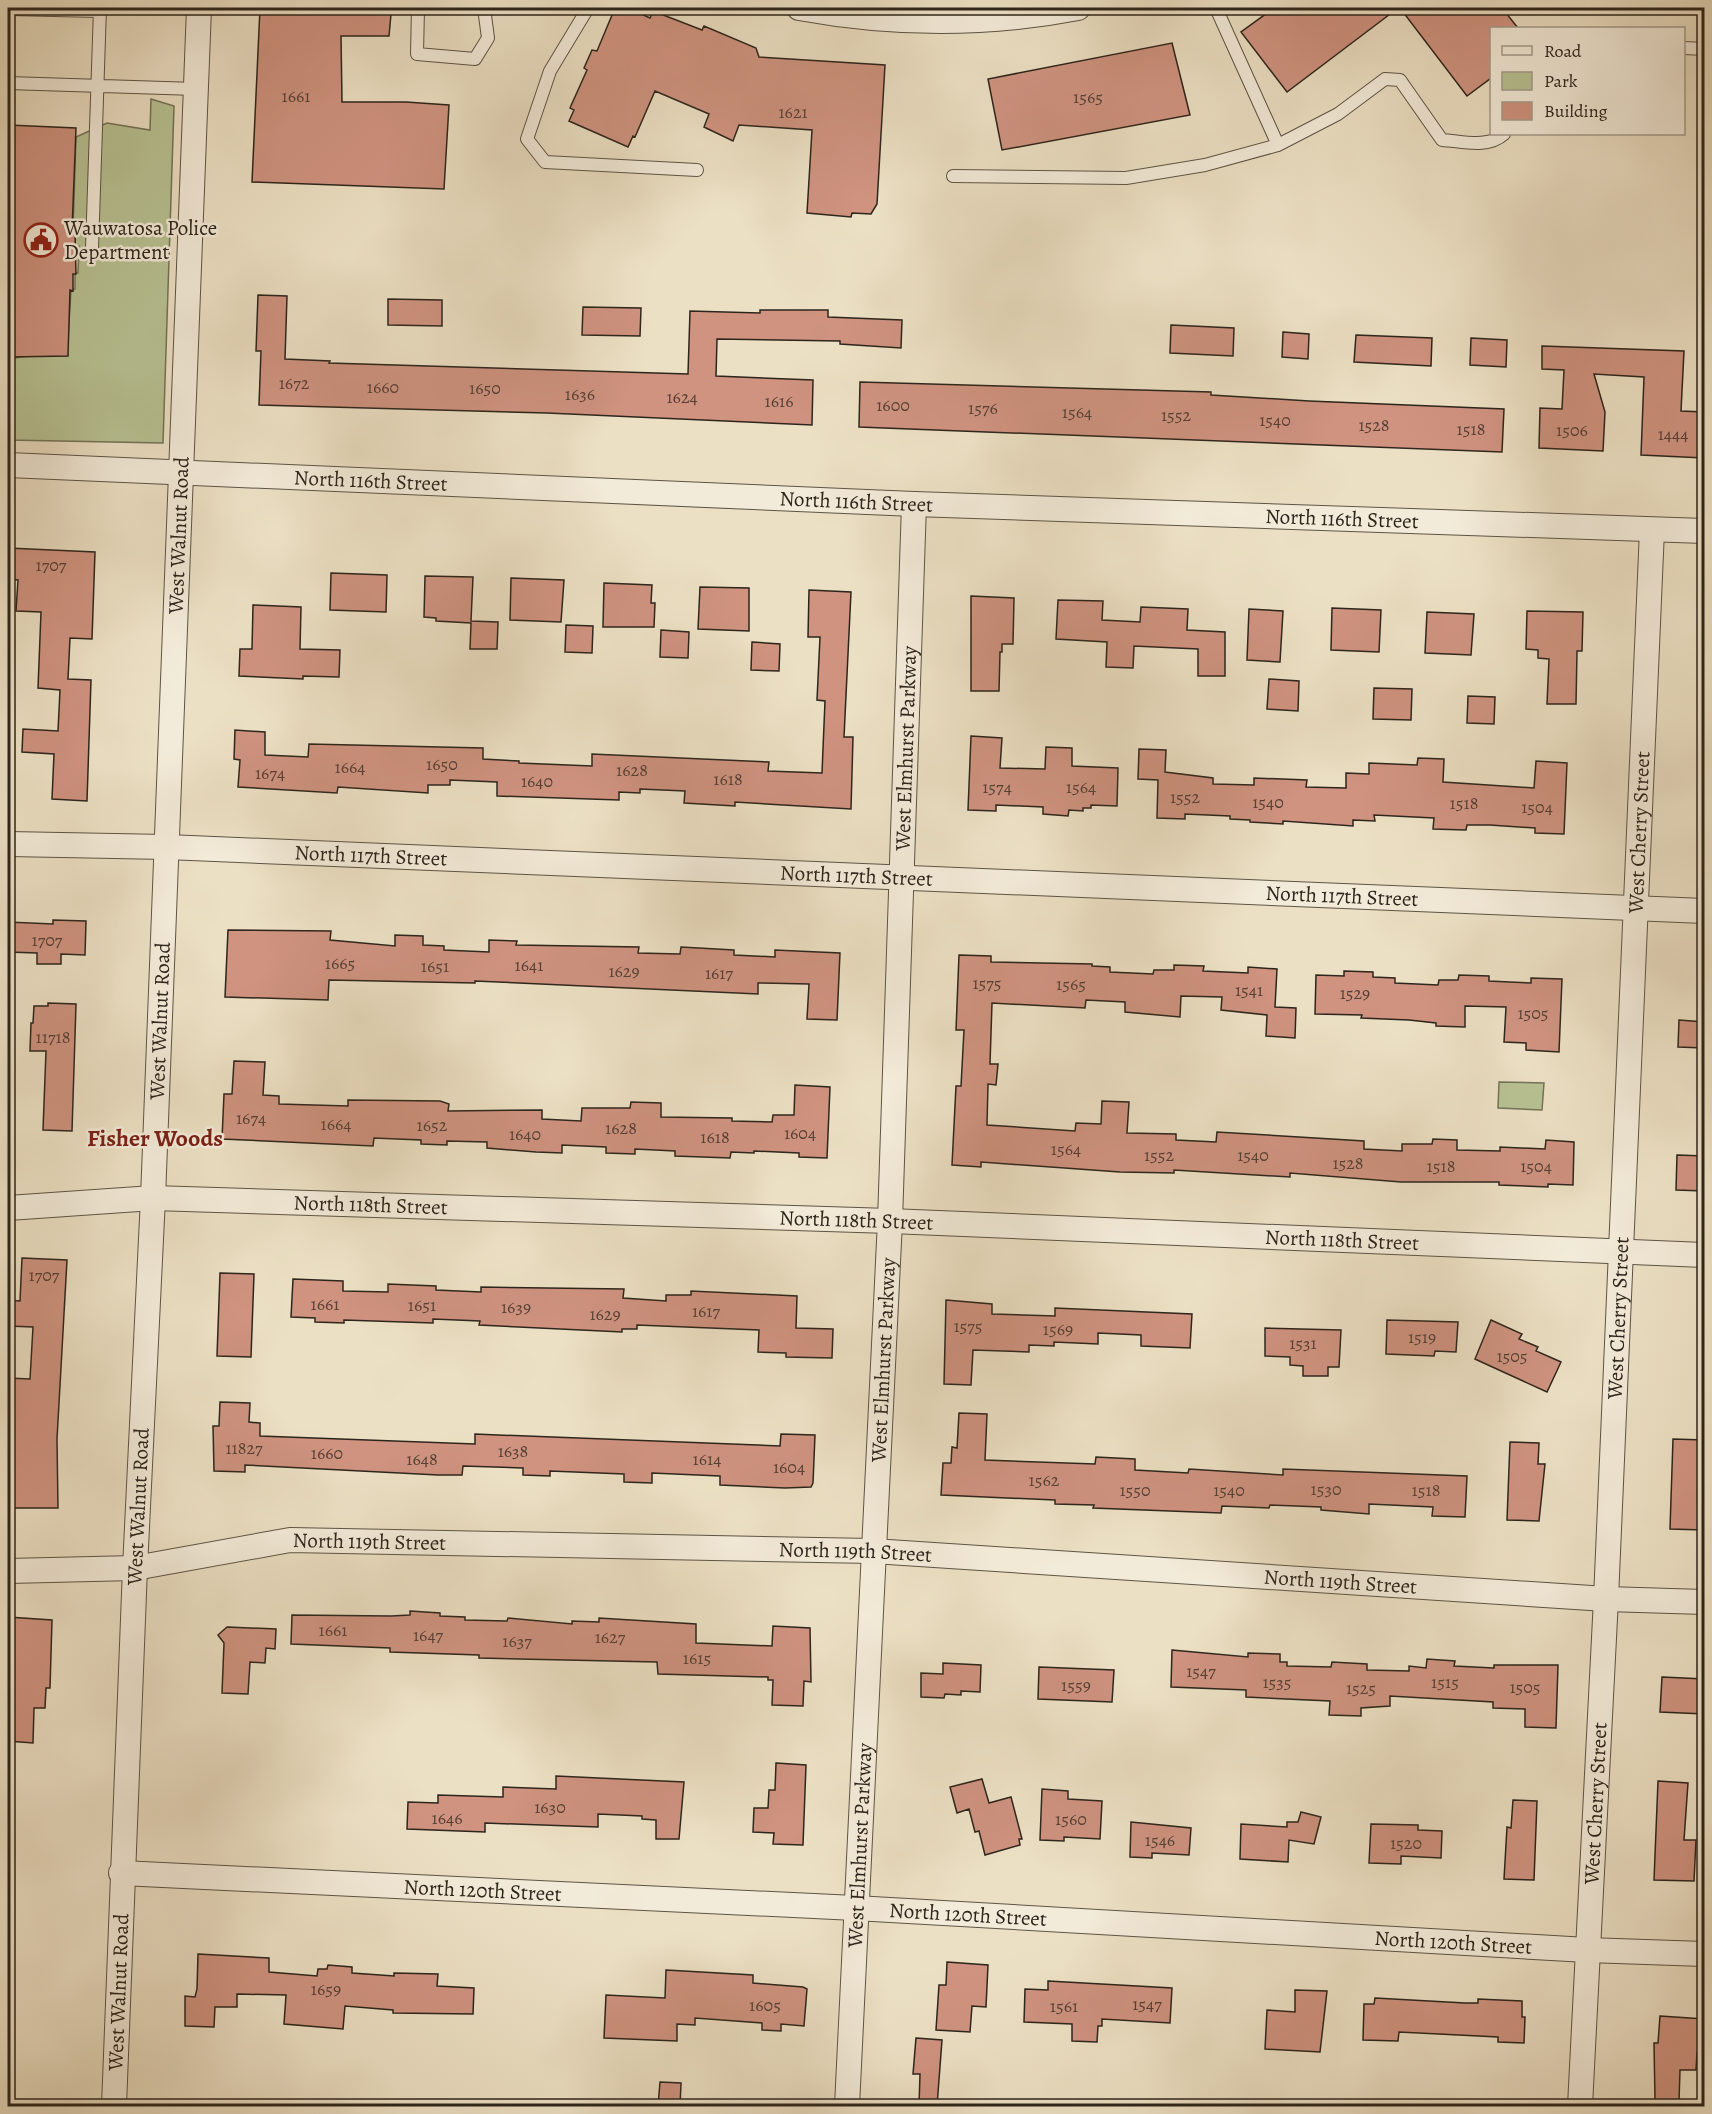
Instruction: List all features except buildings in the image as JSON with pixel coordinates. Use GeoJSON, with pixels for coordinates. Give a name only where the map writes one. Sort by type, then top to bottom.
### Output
{"type":"FeatureCollection","features":[{"type":"Feature","properties":{"kind":"street","name":"West Walnut Road"},"geometry":{"type":"LineString","coordinates":[[114,2106],[121,1873],[153,1198],[199,8]]}},
{"type":"Feature","properties":{"kind":"street"},"geometry":{"type":"LineString","coordinates":[[799,8],[884,20],[953,21],[1002,19],[1078,8]]}},
{"type":"Feature","properties":{"kind":"street","name":"North 116th Street"},"geometry":{"type":"LineString","coordinates":[[8,465],[914,504],[1704,531]]}},
{"type":"Feature","properties":{"kind":"street","name":"West Elmhurst Parkway"},"geometry":{"type":"LineString","coordinates":[[847,2106],[890,1221],[914,504]]}},
{"type":"Feature","properties":{"kind":"street","name":"West Cherry Street"},"geometry":{"type":"LineString","coordinates":[[1580,2106],[1606,1599],[1652,530]]}},
{"type":"Feature","properties":{"kind":"street","name":"North 117th Street"},"geometry":{"type":"LineString","coordinates":[[8,844],[167,847],[1704,911]]}},
{"type":"Feature","properties":{"kind":"street","name":"North 118th Street"},"geometry":{"type":"LineString","coordinates":[[8,1208],[153,1198],[890,1221],[1704,1255]]}},
{"type":"Feature","properties":{"kind":"street","name":"North 119th Street"},"geometry":{"type":"LineString","coordinates":[[8,1571],[135,1568],[291,1540],[873,1551],[1606,1599],[1704,1602]]}},
{"type":"Feature","properties":{"kind":"street","name":"North 120th Street"},"geometry":{"type":"LineString","coordinates":[[121,1873],[855,1908],[1587,1950],[1704,1954]]}},
{"type":"Feature","properties":{"kind":"lane"},"geometry":{"type":"LineString","coordinates":[[418,8],[417,54],[475,58],[488,38],[484,8]]}},
{"type":"Feature","properties":{"kind":"lane"},"geometry":{"type":"LineString","coordinates":[[1216,8],[1278,145]]}},
{"type":"Feature","properties":{"kind":"lane"},"geometry":{"type":"LineString","coordinates":[[8,9],[100,9],[92,248]]}},
{"type":"Feature","properties":{"kind":"lane"},"geometry":{"type":"LineString","coordinates":[[584,9],[550,71],[526,139],[545,162],[697,170]]}},
{"type":"Feature","properties":{"kind":"lane"},"geometry":{"type":"LineString","coordinates":[[1685,48],[1704,49]]}},
{"type":"Feature","properties":{"kind":"lane"},"geometry":{"type":"LineString","coordinates":[[953,176],[1126,178],[1205,165],[1278,145],[1338,114],[1385,79],[1400,80],[1442,140],[1485,143],[1497,140],[1502,135]]}},
{"type":"Feature","properties":{"kind":"lane"},"geometry":{"type":"LineString","coordinates":[[8,83],[196,90]]}},
{"type":"Feature","properties":{"kind":"green space"},"geometry":{"type":"Polygon","coordinates":[[[151,99],[174,106],[163,443],[8,440],[8,359],[35,355],[67,356],[71,290],[75,289],[75,273],[78,273],[79,246],[75,245],[75,231],[73,231],[76,137],[107,123],[150,130],[151,99]]]}},
{"type":"Feature","properties":{"kind":"green space"},"geometry":{"type":"Polygon","coordinates":[[[1499,1082],[1544,1083],[1542,1110],[1498,1108],[1499,1082]]]}},
{"type":"Feature","properties":{"kind":"place","name":"Wauwatosa Police Department"},"geometry":{"type":"Point","coordinates":[41,240]}},
{"type":"Feature","properties":{"kind":"district","name":"Fisher Woods"},"geometry":{"type":"Point","coordinates":[155,1138]}}]}
